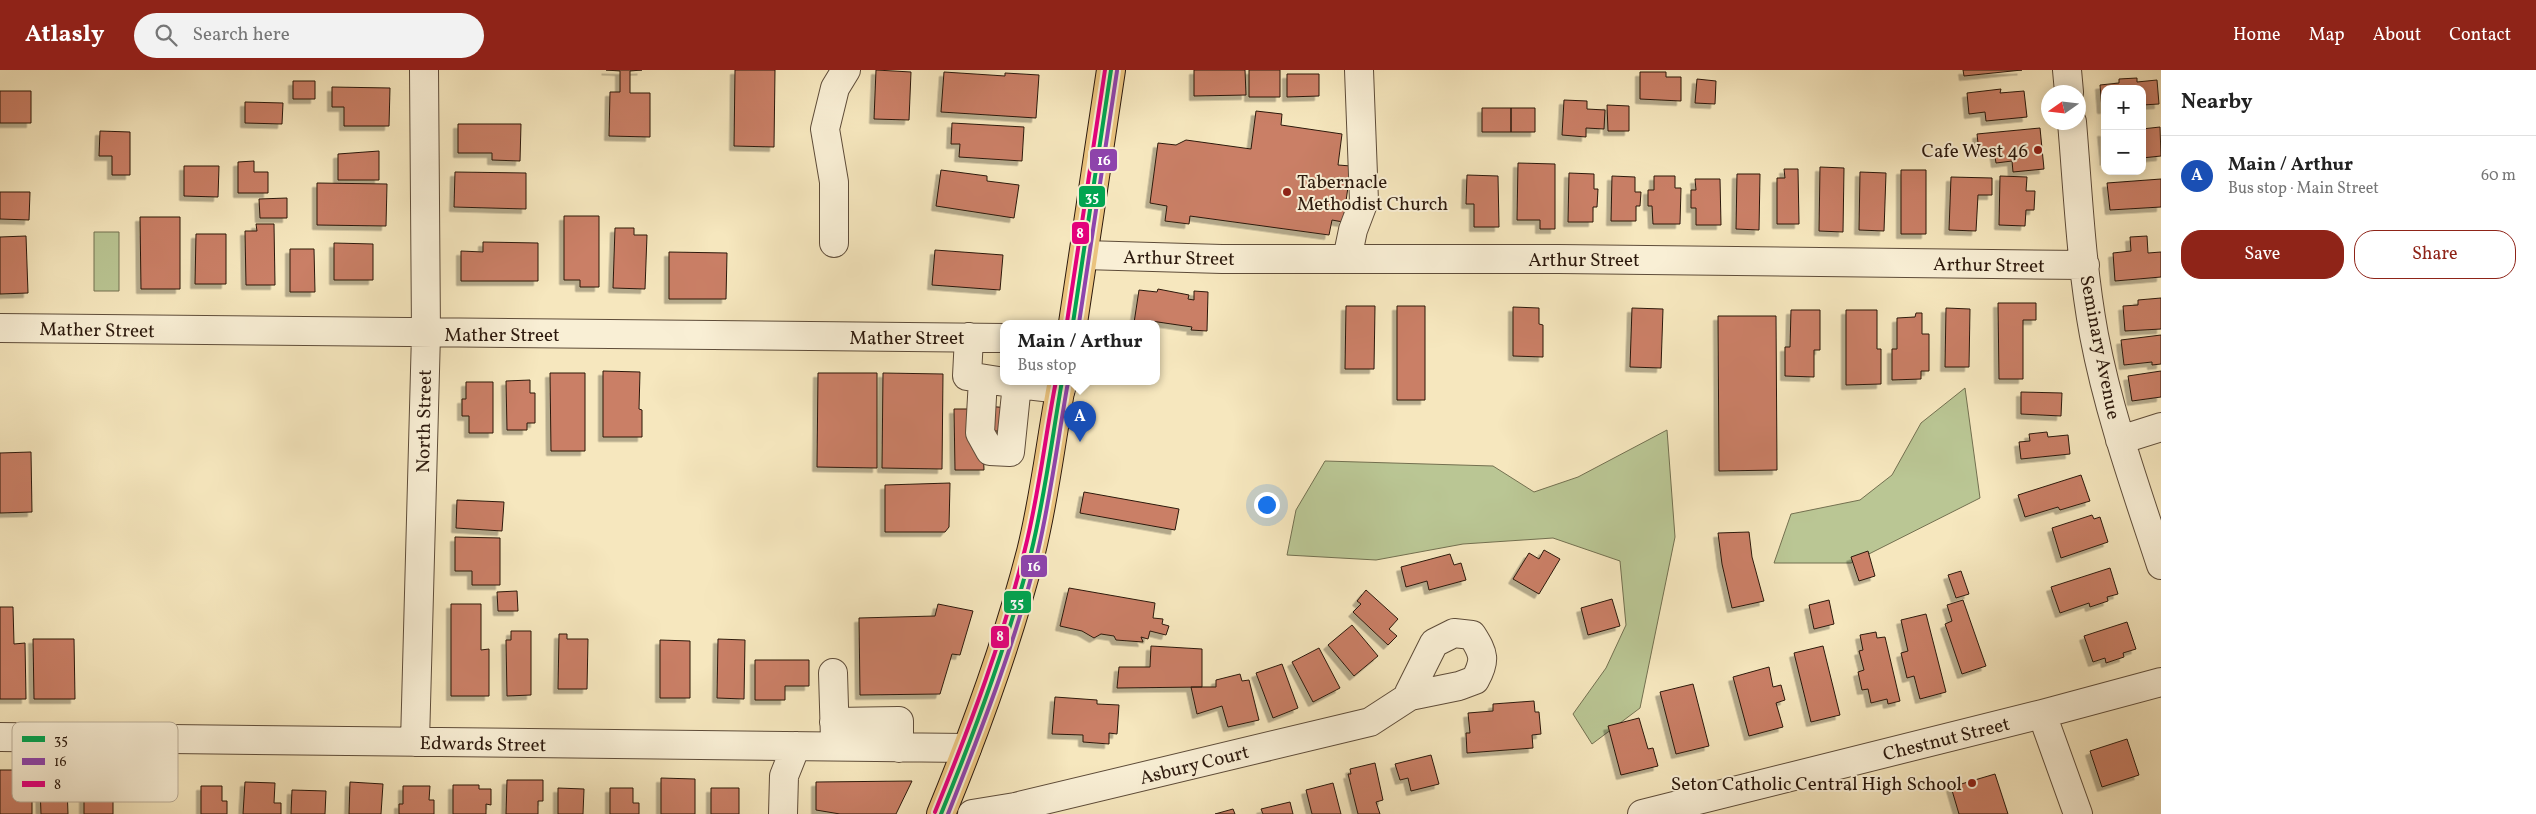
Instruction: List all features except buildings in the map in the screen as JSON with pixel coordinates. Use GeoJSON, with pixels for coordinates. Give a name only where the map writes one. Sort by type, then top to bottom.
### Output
{"type":"FeatureCollection","features":[{"type":"Feature","properties":{"kind":"main road"},"geometry":{"type":"LineString","coordinates":[[1073,320],[1111,70]]}},
{"type":"Feature","properties":{"kind":"main road"},"geometry":{"type":"LineString","coordinates":[[947,813],[967,748],[1008,633],[1031,551],[1061,385]]}},
{"type":"Feature","properties":{"kind":"street","name":"North Street"},"geometry":{"type":"LineString","coordinates":[[415,742],[426,334],[424,70]]}},
{"type":"Feature","properties":{"kind":"street"},"geometry":{"type":"LineString","coordinates":[[834,244],[834,182],[825,129],[835,88],[846,70]]}},
{"type":"Feature","properties":{"kind":"street"},"geometry":{"type":"LineString","coordinates":[[1347,259],[1353,230],[1364,201],[1359,70]]}},
{"type":"Feature","properties":{"kind":"street"},"geometry":{"type":"LineString","coordinates":[[2067,70],[2068,85]]}},
{"type":"Feature","properties":{"kind":"street","name":"Seminary Avenue"},"geometry":{"type":"LineString","coordinates":[[2073,130],[2085,265],[2094,334],[2120,440],[2161,565]]}},
{"type":"Feature","properties":{"kind":"street","name":"Arthur Street"},"geometry":{"type":"LineString","coordinates":[[1084,254],[1222,259],[2085,265]]}},
{"type":"Feature","properties":{"kind":"street","name":"Mather Street"},"geometry":{"type":"LineString","coordinates":[[0,328],[426,334],[1000,338]]}},
{"type":"Feature","properties":{"kind":"street"},"geometry":{"type":"LineString","coordinates":[[969,337],[968,376],[1000,382]]}},
{"type":"Feature","properties":{"kind":"street"},"geometry":{"type":"LineString","coordinates":[[983,379],[980,432],[990,451],[1048,456]]}},
{"type":"Feature","properties":{"kind":"street"},"geometry":{"type":"LineString","coordinates":[[1010,452],[1017,385]]}},
{"type":"Feature","properties":{"kind":"street"},"geometry":{"type":"LineString","coordinates":[[2120,440],[2161,427]]}},
{"type":"Feature","properties":{"kind":"street"},"geometry":{"type":"LineString","coordinates":[[833,673],[835,734]]}},
{"type":"Feature","properties":{"kind":"street","name":"Chestnut Street"},"geometry":{"type":"LineString","coordinates":[[1642,814],[2042,714],[2161,682]]}},
{"type":"Feature","properties":{"kind":"street","name":"Asbury Court"},"geometry":{"type":"LineString","coordinates":[[972,814],[1015,807],[1370,722],[1410,696]]}},
{"type":"Feature","properties":{"kind":"street"},"geometry":{"type":"LineString","coordinates":[[2042,714],[2078,814]]}},
{"type":"Feature","properties":{"kind":"street","name":"Edwards Street"},"geometry":{"type":"LineString","coordinates":[[178,739],[796,746],[835,734],[899,748],[967,748]]}},
{"type":"Feature","properties":{"kind":"street"},"geometry":{"type":"LineString","coordinates":[[783,814],[784,776],[796,746]]}},
{"type":"Feature","properties":{"kind":"green space"},"geometry":{"type":"Polygon","coordinates":[[[94,232],[119,232],[119,291],[94,291],[94,232]]]}},
{"type":"Feature","properties":{"kind":"green space"},"geometry":{"type":"Polygon","coordinates":[[[1965,388],[1980,498],[1851,563],[1774,563],[1791,514],[1860,500],[1892,475],[1921,423],[1965,388]]]}},
{"type":"Feature","properties":{"kind":"green space"},"geometry":{"type":"Polygon","coordinates":[[[1667,430],[1675,537],[1640,708],[1592,744],[1573,714],[1606,668],[1626,625],[1620,561],[1553,538],[1463,544],[1376,560],[1287,555],[1296,510],[1325,461],[1493,466],[1534,492],[1578,477],[1667,430]]]}},
{"type":"Feature","properties":{"kind":"transit line","name":"8"},"geometry":{"type":"LineString","coordinates":[[1067,320],[1105,70]]}},
{"type":"Feature","properties":{"kind":"transit line","name":"35"},"geometry":{"type":"LineString","coordinates":[[1073,320],[1111,70]]}},
{"type":"Feature","properties":{"kind":"transit line","name":"16"},"geometry":{"type":"LineString","coordinates":[[1079,320],[1117,71]]}},
{"type":"Feature","properties":{"kind":"transit line","name":"8"},"geometry":{"type":"LineString","coordinates":[[935,812],[985,682],[1007,616],[1034,507],[1055,385]]}},
{"type":"Feature","properties":{"kind":"transit line","name":"35"},"geometry":{"type":"LineString","coordinates":[[941,814],[967,750],[1022,586],[1040,510],[1061,385]]}},
{"type":"Feature","properties":{"kind":"transit line","name":"16"},"geometry":{"type":"LineString","coordinates":[[948,814],[998,684],[1029,585],[1047,509],[1068,385]]}},
{"type":"Feature","properties":{"kind":"place","name":"Cafe West 46"},"geometry":{"type":"Point","coordinates":[2038,150]}},
{"type":"Feature","properties":{"kind":"place","name":"Tabernacle Methodist Church"},"geometry":{"type":"Point","coordinates":[1287,192]}},
{"type":"Feature","properties":{"kind":"place","name":"Main / Arthur"},"geometry":{"type":"Point","coordinates":[1080,442]}},
{"type":"Feature","properties":{"kind":"place","name":"Seton Catholic Central High School"},"geometry":{"type":"Point","coordinates":[1972,783]}}]}
